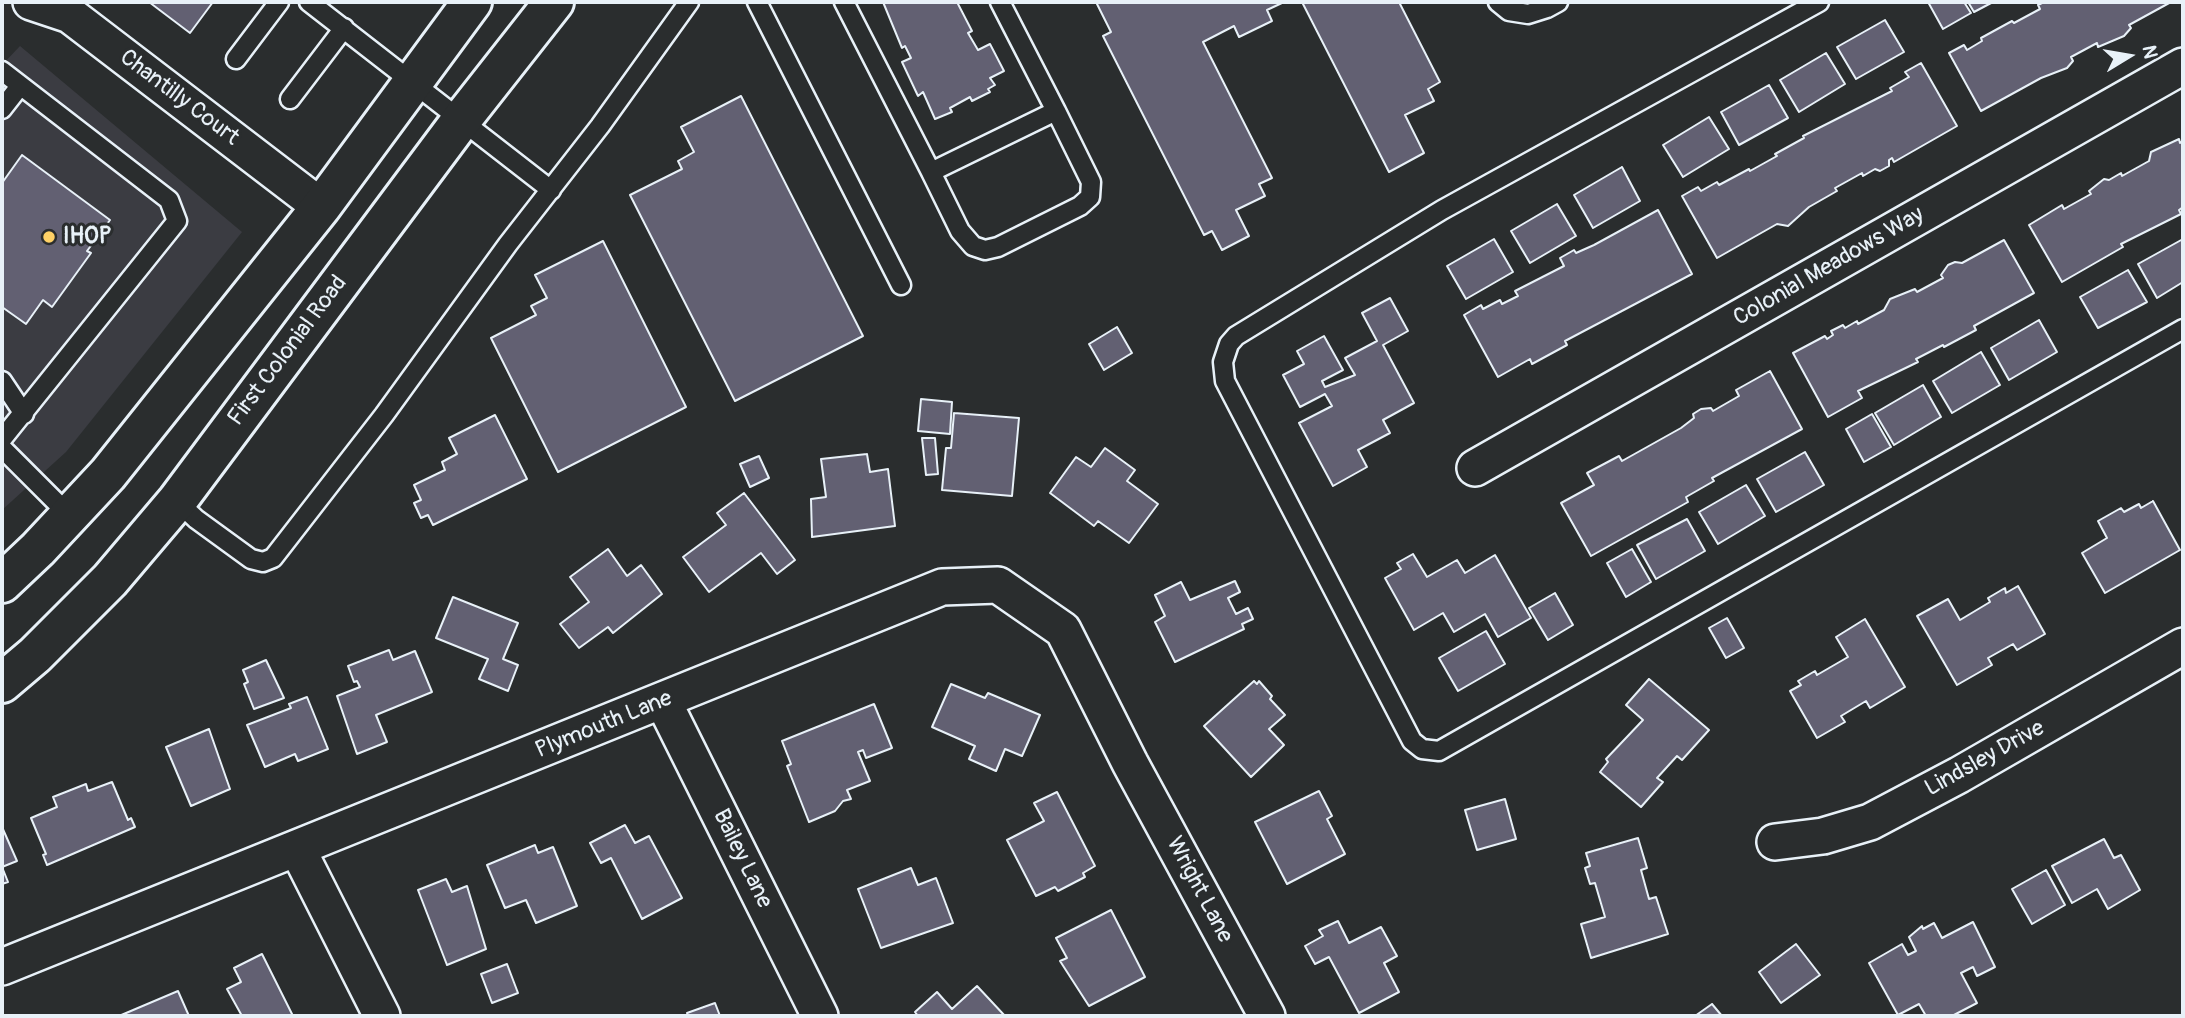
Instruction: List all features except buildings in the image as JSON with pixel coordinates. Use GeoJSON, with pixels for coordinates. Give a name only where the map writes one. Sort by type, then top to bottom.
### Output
{"type":"FeatureCollection","features":[{"type":"Feature","properties":{"kind":"main road","name":"First Colonial Road"},"geometry":{"type":"LineString","coordinates":[[2,682],[35,654],[110,580],[177,501],[462,119],[554,2]]}},
{"type":"Feature","properties":{"kind":"main road"},"geometry":{"type":"LineString","coordinates":[[2,583],[70,516],[115,465],[321,207],[413,81],[463,5]]}},
{"type":"Feature","properties":{"kind":"street","name":"Chantilly Court"},"geometry":{"type":"LineString","coordinates":[[32,2],[70,15],[321,207]]}},
{"type":"Feature","properties":{"kind":"street","name":"Colonial Meadows Way"},"geometry":{"type":"LineString","coordinates":[[1475,468],[2183,66]]}},
{"type":"Feature","properties":{"kind":"street","name":"Plymouth Lane"},"geometry":{"type":"LineString","coordinates":[[2,967],[942,587],[998,585],[1063,630],[1130,763]]}},
{"type":"Feature","properties":{"kind":"street","name":"Lindsley Drive"},"geometry":{"type":"LineString","coordinates":[[1775,842],[1823,836],[1870,822],[1959,775],[2183,646]]}},
{"type":"Feature","properties":{"kind":"street","name":"Bailey Lane"},"geometry":{"type":"LineString","coordinates":[[663,701],[820,1016]]}},
{"type":"Feature","properties":{"kind":"street","name":"Wright Lane"},"geometry":{"type":"LineString","coordinates":[[1130,763],[1267,1016]]}},
{"type":"Feature","properties":{"kind":"street"},"geometry":{"type":"LineString","coordinates":[[297,848],[382,1016]]}},
{"type":"Feature","properties":{"kind":"lane"},"geometry":{"type":"LineString","coordinates":[[236,59],[279,2]]}},
{"type":"Feature","properties":{"kind":"lane"},"geometry":{"type":"LineString","coordinates":[[309,2],[551,190]]}},
{"type":"Feature","properties":{"kind":"lane"},"geometry":{"type":"LineString","coordinates":[[177,501],[196,519],[251,559],[263,562],[273,558],[384,415],[689,2]]}},
{"type":"Feature","properties":{"kind":"lane"},"geometry":{"type":"LineString","coordinates":[[757,2],[901,285]]}},
{"type":"Feature","properties":{"kind":"lane"},"geometry":{"type":"LineString","coordinates":[[844,2],[960,231],[973,246],[985,250],[998,247],[1080,206],[1090,197],[1091,182],[1000,2]]}},
{"type":"Feature","properties":{"kind":"lane"},"geometry":{"type":"LineString","coordinates":[[1498,2],[1509,11],[1528,14],[1558,2]]}},
{"type":"Feature","properties":{"kind":"lane"},"geometry":{"type":"LineString","coordinates":[[1819,2],[1442,210],[1236,336],[1229,344],[1223,362],[1225,381],[1412,741],[1423,749],[1438,751],[2183,329]]}},
{"type":"Feature","properties":{"kind":"lane"},"geometry":{"type":"LineString","coordinates":[[290,99],[344,29]]}},
{"type":"Feature","properties":{"kind":"lane"},"geometry":{"type":"LineString","coordinates":[[2,71],[169,200],[177,221],[2,439]]}},
{"type":"Feature","properties":{"kind":"lane"},"geometry":{"type":"LineString","coordinates":[[2,109],[20,86]]}},
{"type":"Feature","properties":{"kind":"lane"},"geometry":{"type":"LineString","coordinates":[[931,172],[1056,111]]}},
{"type":"Feature","properties":{"kind":"lane"},"geometry":{"type":"LineString","coordinates":[[2,381],[24,414]]}},
{"type":"Feature","properties":{"kind":"lane"},"geometry":{"type":"LineString","coordinates":[[2,449],[70,516]]}},
{"type":"Feature","properties":{"kind":"shaded area"},"geometry":{"type":"Polygon","coordinates":[[[20,46],[242,232],[66,452],[2,510],[2,65],[20,46]]]}},
{"type":"Feature","properties":{"kind":"place","name":"IHOP"},"geometry":{"type":"Point","coordinates":[49,237]}}]}
